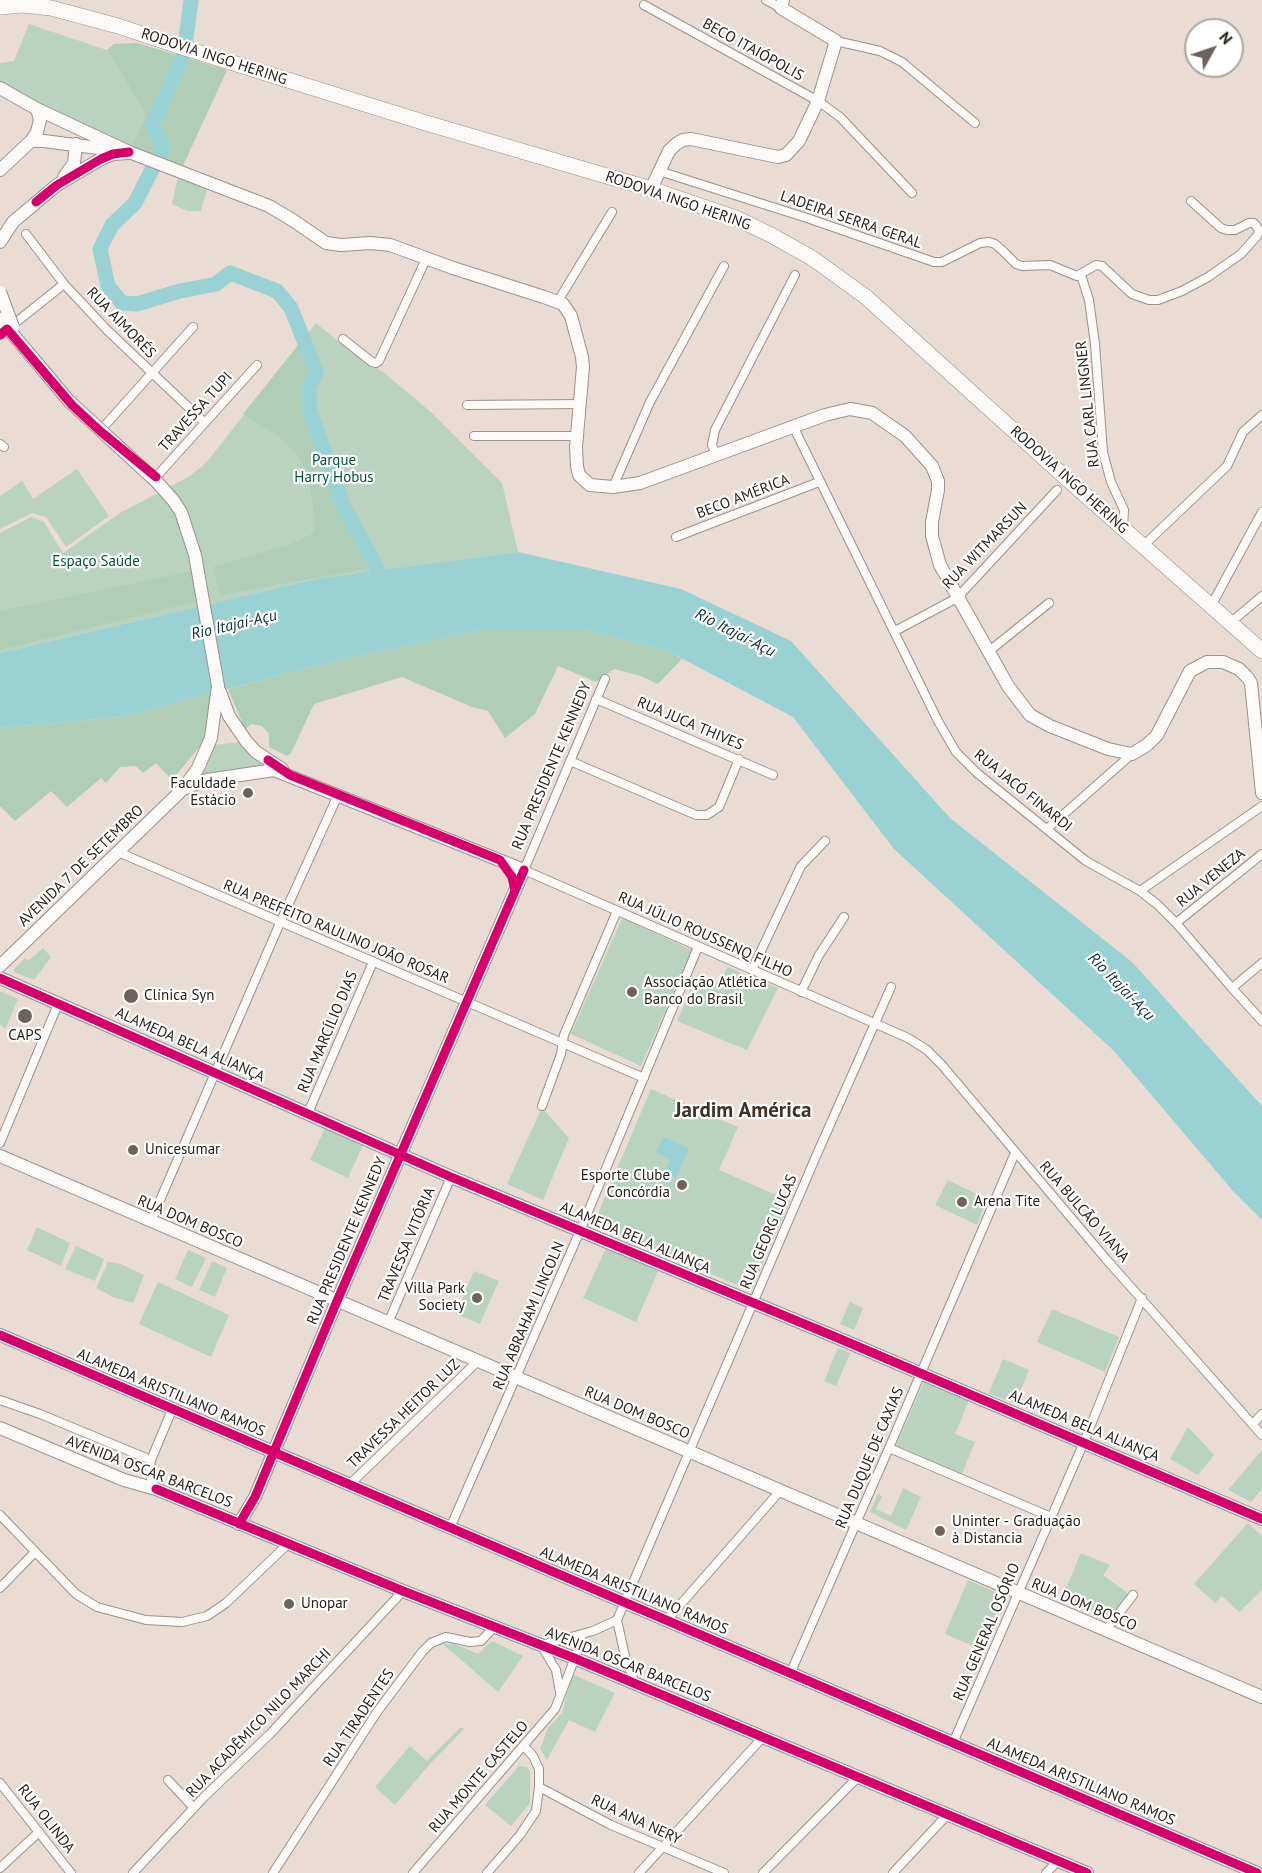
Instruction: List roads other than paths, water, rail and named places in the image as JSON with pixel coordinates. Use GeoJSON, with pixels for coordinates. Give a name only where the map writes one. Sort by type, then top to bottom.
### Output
{"type":"FeatureCollection","features":[{"type":"Feature","properties":{"kind":"highway"},"geometry":{"type":"LineString","coordinates":[[65,0],[118,26]]}},
{"type":"Feature","properties":{"kind":"highway","name":"RODOVIA INGO HERING"},"geometry":{"type":"LineString","coordinates":[[0,7],[23,5],[51,8],[118,26],[196,52],[651,189],[744,222],[799,250],[866,297],[1262,651]]}},
{"type":"Feature","properties":{"kind":"street"},"geometry":{"type":"LineString","coordinates":[[766,0],[782,4],[836,41],[880,51],[902,62],[975,123]]}},
{"type":"Feature","properties":{"kind":"street","name":"BECO ITAIÓPOLIS"},"geometry":{"type":"LineString","coordinates":[[644,5],[818,101],[840,117],[912,192]]}},
{"type":"Feature","properties":{"kind":"street"},"geometry":{"type":"LineString","coordinates":[[651,189],[669,151],[676,144],[691,139],[778,157],[786,155],[799,141],[818,101],[836,41]]}},
{"type":"Feature","properties":{"kind":"street"},"geometry":{"type":"LineString","coordinates":[[0,88],[59,120],[129,152],[269,206],[326,243],[384,244],[563,304],[571,316],[583,367],[577,436],[577,466],[579,475],[590,485],[613,488],[640,483],[832,413],[850,409],[872,413],[916,447],[932,466],[938,481],[932,536],[940,565],[1008,686],[1030,715],[1050,726],[1108,749],[1132,754]]}},
{"type":"Feature","properties":{"kind":"street"},"geometry":{"type":"LineString","coordinates":[[0,170],[31,141],[40,126],[37,109]]}},
{"type":"Feature","properties":{"kind":"street"},"geometry":{"type":"LineString","coordinates":[[57,185],[74,163],[76,144],[67,128],[59,120]]}},
{"type":"Feature","properties":{"kind":"street"},"geometry":{"type":"LineString","coordinates":[[31,141],[76,144],[129,152]]}},
{"type":"Feature","properties":{"kind":"street"},"geometry":{"type":"LineString","coordinates":[[0,242],[13,222],[57,185],[101,159],[113,154],[129,152]]}},
{"type":"Feature","properties":{"kind":"street","name":"LADEIRA SERRA GERAL"},"geometry":{"type":"LineString","coordinates":[[659,171],[799,216],[926,261],[942,262],[980,243],[989,242],[995,244],[1016,264],[1022,266],[1050,265],[1071,275],[1081,275],[1096,265],[1102,266],[1132,294],[1140,298],[1158,300],[1182,291],[1222,267],[1241,254],[1257,236],[1259,230],[1250,223],[1235,230],[1221,228],[1191,201]]}},
{"type":"Feature","properties":{"kind":"street"},"geometry":{"type":"LineString","coordinates":[[558,301],[612,212]]}},
{"type":"Feature","properties":{"kind":"street","name":"RUA AIMORÉS"},"geometry":{"type":"LineString","coordinates":[[26,234],[64,284],[151,374],[205,423]]}},
{"type":"Feature","properties":{"kind":"street"},"geometry":{"type":"LineString","coordinates":[[344,339],[372,362],[379,361],[426,259]]}},
{"type":"Feature","properties":{"kind":"street"},"geometry":{"type":"LineString","coordinates":[[613,488],[650,402],[724,266]]}},
{"type":"Feature","properties":{"kind":"street"},"geometry":{"type":"LineString","coordinates":[[717,456],[712,445],[715,430],[795,275]]}},
{"type":"Feature","properties":{"kind":"street","name":"RUA CARL LINGNER"},"geometry":{"type":"LineString","coordinates":[[1081,275],[1089,300],[1095,344],[1103,452],[1111,482],[1124,510],[1123,528]]}},
{"type":"Feature","properties":{"kind":"street"},"geometry":{"type":"LineString","coordinates":[[2,326],[64,284]]}},
{"type":"Feature","properties":{"kind":"street"},"geometry":{"type":"LineString","coordinates":[[0,292],[7,316],[23,346]]}},
{"type":"Feature","properties":{"kind":"street"},"geometry":{"type":"LineString","coordinates":[[2,326],[23,346],[73,405],[156,481],[181,512],[195,555],[218,686],[229,716],[246,741],[290,775]]}},
{"type":"Feature","properties":{"kind":"street"},"geometry":{"type":"LineString","coordinates":[[2,326],[63,396],[100,431],[193,327]]}},
{"type":"Feature","properties":{"kind":"street","name":"TRAVESSA TUPI"},"geometry":{"type":"LineString","coordinates":[[100,431],[156,477],[257,365]]}},
{"type":"Feature","properties":{"kind":"street"},"geometry":{"type":"LineString","coordinates":[[467,405],[580,404]]}},
{"type":"Feature","properties":{"kind":"street"},"geometry":{"type":"LineString","coordinates":[[1143,546],[1227,466],[1243,432],[1262,415]]}},
{"type":"Feature","properties":{"kind":"street","name":"RUA JACÓ FINARDI"},"geometry":{"type":"LineString","coordinates":[[793,426],[938,721],[956,752],[977,773],[1092,865],[1140,891],[1176,923],[1262,1021]]}},
{"type":"Feature","properties":{"kind":"street"},"geometry":{"type":"LineString","coordinates":[[474,436],[577,436]]}},
{"type":"Feature","properties":{"kind":"street","name":"BECO AMÉRICA"},"geometry":{"type":"LineString","coordinates":[[676,537],[819,482]]}},
{"type":"Feature","properties":{"kind":"street","name":"RUA WITMARSUN"},"geometry":{"type":"LineString","coordinates":[[895,631],[957,598],[1057,490]]}},
{"type":"Feature","properties":{"kind":"street"},"geometry":{"type":"LineString","coordinates":[[1211,606],[1262,512]]}},
{"type":"Feature","properties":{"kind":"street"},"geometry":{"type":"LineString","coordinates":[[1230,623],[1262,596]]}},
{"type":"Feature","properties":{"kind":"street"},"geometry":{"type":"LineString","coordinates":[[988,652],[1049,603]]}},
{"type":"Feature","properties":{"kind":"street"},"geometry":{"type":"LineString","coordinates":[[1047,829],[1157,735],[1190,671],[1207,662],[1223,662],[1239,669],[1251,683],[1262,793]]}},
{"type":"Feature","properties":{"kind":"street","name":"RUA PRESIDENTE KENNEDY"},"geometry":{"type":"LineString","coordinates":[[239,1524],[255,1497],[605,679]]}},
{"type":"Feature","properties":{"kind":"street"},"geometry":{"type":"LineString","coordinates":[[183,789],[198,768],[212,738],[218,686]]}},
{"type":"Feature","properties":{"kind":"street","name":"RUA JUCA THIVES"},"geometry":{"type":"LineString","coordinates":[[596,699],[773,775]]}},
{"type":"Feature","properties":{"kind":"street"},"geometry":{"type":"LineString","coordinates":[[570,761],[696,815],[707,815],[719,807],[739,759]]}},
{"type":"Feature","properties":{"kind":"street"},"geometry":{"type":"LineString","coordinates":[[183,789],[207,780],[274,770],[524,870]]}},
{"type":"Feature","properties":{"kind":"street","name":"AVENIDA 7 DE SETEMBRO"},"geometry":{"type":"LineString","coordinates":[[0,966],[183,789]]}},
{"type":"Feature","properties":{"kind":"street"},"geometry":{"type":"LineString","coordinates":[[151,1221],[338,795]]}},
{"type":"Feature","properties":{"kind":"street"},"geometry":{"type":"LineString","coordinates":[[1140,891],[1262,806]]}},
{"type":"Feature","properties":{"kind":"street"},"geometry":{"type":"LineString","coordinates":[[752,970],[801,866],[825,841]]}},
{"type":"Feature","properties":{"kind":"street","name":"RUA PREFEITO RAULINO JOÃO ROSAR"},"geometry":{"type":"LineString","coordinates":[[118,852],[644,1078]]}},
{"type":"Feature","properties":{"kind":"street","name":"RUA VENEZA"},"geometry":{"type":"LineString","coordinates":[[1176,923],[1262,854]]}},
{"type":"Feature","properties":{"kind":"street"},"geometry":{"type":"LineString","coordinates":[[500,860],[512,877],[515,890]]}},
{"type":"Feature","properties":{"kind":"street","name":"RUA JÚLIO ROUSSENQ FILHO"},"geometry":{"type":"LineString","coordinates":[[524,870],[874,1023]]}},
{"type":"Feature","properties":{"kind":"street"},"geometry":{"type":"LineString","coordinates":[[542,1106],[561,1054],[564,1035],[617,911]]}},
{"type":"Feature","properties":{"kind":"street"},"geometry":{"type":"LineString","coordinates":[[801,992],[819,955],[844,917]]}},
{"type":"Feature","properties":{"kind":"street","name":"RUA ABRAHAM LINCOLN"},"geometry":{"type":"LineString","coordinates":[[450,1528],[580,1231],[698,947]]}},
{"type":"Feature","properties":{"kind":"street","name":"RUA MARCÍLIO DIAS"},"geometry":{"type":"LineString","coordinates":[[308,1113],[373,962]]}},
{"type":"Feature","properties":{"kind":"street"},"geometry":{"type":"LineString","coordinates":[[1232,988],[1262,963]]}},
{"type":"Feature","properties":{"kind":"street","name":"ALAMEDA BELA ALIANÇA"},"geometry":{"type":"LineString","coordinates":[[0,978],[401,1156],[921,1373],[1262,1519]]}},
{"type":"Feature","properties":{"kind":"street","name":"RUA GEORG LUCAS"},"geometry":{"type":"LineString","coordinates":[[617,1620],[891,987]]}},
{"type":"Feature","properties":{"kind":"street"},"geometry":{"type":"LineString","coordinates":[[0,1143],[58,1004]]}},
{"type":"Feature","properties":{"kind":"street","name":"RUA BULCÃO VIANA"},"geometry":{"type":"LineString","coordinates":[[874,1023],[908,1038],[927,1050],[941,1064],[1106,1259],[1262,1435]]}},
{"type":"Feature","properties":{"kind":"street","name":"RUA DUQUE DE CAXIAS"},"geometry":{"type":"LineString","coordinates":[[790,1674],[857,1524],[1015,1153]]}},
{"type":"Feature","properties":{"kind":"street","name":"RUA DOM BOSCO"},"geometry":{"type":"LineString","coordinates":[[0,1156],[1262,1698]]}},
{"type":"Feature","properties":{"kind":"street","name":"TRAVESSA VITÓRIA"},"geometry":{"type":"LineString","coordinates":[[388,1323],[451,1177]]}},
{"type":"Feature","properties":{"kind":"street","name":"RUA GENERAL OSÓRIO"},"geometry":{"type":"LineString","coordinates":[[954,1743],[1084,1442],[1142,1298]]}},
{"type":"Feature","properties":{"kind":"street","name":"ALAMEDA ARISTILIANO RAMOS"},"geometry":{"type":"LineString","coordinates":[[0,1335],[1257,1873]]}},
{"type":"Feature","properties":{"kind":"street","name":"TRAVESSA HEITOR LUZ"},"geometry":{"type":"LineString","coordinates":[[349,1485],[478,1361]]}},
{"type":"Feature","properties":{"kind":"street"},"geometry":{"type":"LineString","coordinates":[[0,1400],[151,1460]]}},
{"type":"Feature","properties":{"kind":"street"},"geometry":{"type":"LineString","coordinates":[[156,1489],[149,1474],[151,1460],[172,1410]]}},
{"type":"Feature","properties":{"kind":"street"},"geometry":{"type":"LineString","coordinates":[[1253,1424],[1262,1414]]}},
{"type":"Feature","properties":{"kind":"street","name":"AVENIDA OSCAR BARCELOS"},"geometry":{"type":"LineString","coordinates":[[0,1428],[124,1480],[156,1489],[403,1591],[574,1658],[1087,1873]]}},
{"type":"Feature","properties":{"kind":"street"},"geometry":{"type":"LineString","coordinates":[[889,1448],[1051,1517]]}},
{"type":"Feature","properties":{"kind":"street"},"geometry":{"type":"LineString","coordinates":[[666,1621],[780,1491]]}},
{"type":"Feature","properties":{"kind":"street"},"geometry":{"type":"LineString","coordinates":[[0,1515],[76,1594],[97,1607],[126,1616],[182,1622],[195,1620],[216,1611],[288,1544]]}},
{"type":"Feature","properties":{"kind":"street"},"geometry":{"type":"LineString","coordinates":[[0,1588],[35,1552]]}},
{"type":"Feature","properties":{"kind":"street","name":"RUA ACADÊMICO NILO MARCHI"},"geometry":{"type":"LineString","coordinates":[[133,1873],[194,1808],[270,1734],[403,1591]]}},
{"type":"Feature","properties":{"kind":"street"},"geometry":{"type":"LineString","coordinates":[[1106,1630],[1133,1595]]}},
{"type":"Feature","properties":{"kind":"street"},"geometry":{"type":"LineString","coordinates":[[560,1695],[556,1670],[541,1645],[604,1627],[617,1620],[625,1656],[635,1684]]}},
{"type":"Feature","properties":{"kind":"street","name":"RUA TIRADENTES"},"geometry":{"type":"LineString","coordinates":[[273,1873],[377,1712],[422,1652],[431,1643],[446,1637],[470,1642],[481,1641],[495,1626]]}},
{"type":"Feature","properties":{"kind":"street","name":"RUA MONTE CASTELO"},"geometry":{"type":"LineString","coordinates":[[413,1873],[555,1708],[582,1634]]}},
{"type":"Feature","properties":{"kind":"street"},"geometry":{"type":"LineString","coordinates":[[639,1873],[763,1737]]}},
{"type":"Feature","properties":{"kind":"street"},"geometry":{"type":"LineString","coordinates":[[487,1873],[536,1811],[539,1787],[537,1762],[524,1746]]}},
{"type":"Feature","properties":{"kind":"street"},"geometry":{"type":"LineString","coordinates":[[763,1873],[858,1777]]}},
{"type":"Feature","properties":{"kind":"street"},"geometry":{"type":"LineString","coordinates":[[168,1780],[194,1808]]}},
{"type":"Feature","properties":{"kind":"street","name":"RUA OLINDA"},"geometry":{"type":"LineString","coordinates":[[0,1783],[71,1873]]}},
{"type":"Feature","properties":{"kind":"street","name":"RUA ANA NERY"},"geometry":{"type":"LineString","coordinates":[[539,1787],[611,1826],[724,1873]]}},
{"type":"Feature","properties":{"kind":"street"},"geometry":{"type":"LineString","coordinates":[[893,1873],[948,1815]]}},
{"type":"Feature","properties":{"kind":"street"},"geometry":{"type":"LineString","coordinates":[[0,1868],[39,1832]]}},
{"type":"Feature","properties":{"kind":"street"},"geometry":{"type":"LineString","coordinates":[[1046,1873],[1058,1861]]}},
{"type":"Feature","properties":{"kind":"water","name":"Rio Itajaí-Açu"},"geometry":{"type":"Polygon","coordinates":[[[518,552],[681,589],[791,641],[950,818],[1132,962],[1262,1106],[1262,1220],[1233,1191],[1114,1051],[894,849],[793,717],[666,650],[583,630],[483,630],[342,659],[120,717],[0,728],[0,653],[321,578],[518,552]]]}},
{"type":"Feature","properties":{"kind":"water"},"geometry":{"type":"Polygon","coordinates":[[[663,1137],[689,1148],[676,1178],[665,1173],[670,1159],[656,1153],[663,1137]]]}},
{"type":"Feature","properties":{"kind":"waterway"},"geometry":{"type":"LineString","coordinates":[[191,0],[184,54],[153,123],[163,148],[135,203],[112,225],[100,249],[108,286],[122,303],[137,304],[180,291],[216,284],[230,273],[277,291],[291,308],[316,371],[309,389],[310,412],[343,505],[378,570],[385,589]]}},
{"type":"Feature","properties":{"kind":"place","name":"Faculdade Estácio"},"geometry":{"type":"Point","coordinates":[248,793]}},
{"type":"Feature","properties":{"kind":"place","name":"Associação Atlética Banco do Brasil"},"geometry":{"type":"Point","coordinates":[632,992]}},
{"type":"Feature","properties":{"kind":"place","name":"Clínica Syn"},"geometry":{"type":"Point","coordinates":[131,996]}},
{"type":"Feature","properties":{"kind":"place","name":"CAPS"},"geometry":{"type":"Point","coordinates":[25,1016]}},
{"type":"Feature","properties":{"kind":"place","name":"Unicesumar"},"geometry":{"type":"Point","coordinates":[133,1150]}},
{"type":"Feature","properties":{"kind":"place","name":"Esporte Clube Concórdia"},"geometry":{"type":"Point","coordinates":[682,1185]}},
{"type":"Feature","properties":{"kind":"place","name":"Arena Tite"},"geometry":{"type":"Point","coordinates":[962,1202]}},
{"type":"Feature","properties":{"kind":"place","name":"Villa Park Society"},"geometry":{"type":"Point","coordinates":[477,1298]}},
{"type":"Feature","properties":{"kind":"place","name":"Uninter - Graduação à Distancia"},"geometry":{"type":"Point","coordinates":[940,1531]}},
{"type":"Feature","properties":{"kind":"place","name":"Unopar"},"geometry":{"type":"Point","coordinates":[289,1604]}},
{"type":"Feature","properties":{"kind":"district","name":"Jardim América"},"geometry":{"type":"Point","coordinates":[743,1111]}},
{"type":"Feature","properties":{"kind":"park label","name":"Parque Harry Hobus"},"geometry":{"type":"Point","coordinates":[334,470]}},
{"type":"Feature","properties":{"kind":"park label","name":"Espaço Saúde"},"geometry":{"type":"Point","coordinates":[96,562]}}]}
